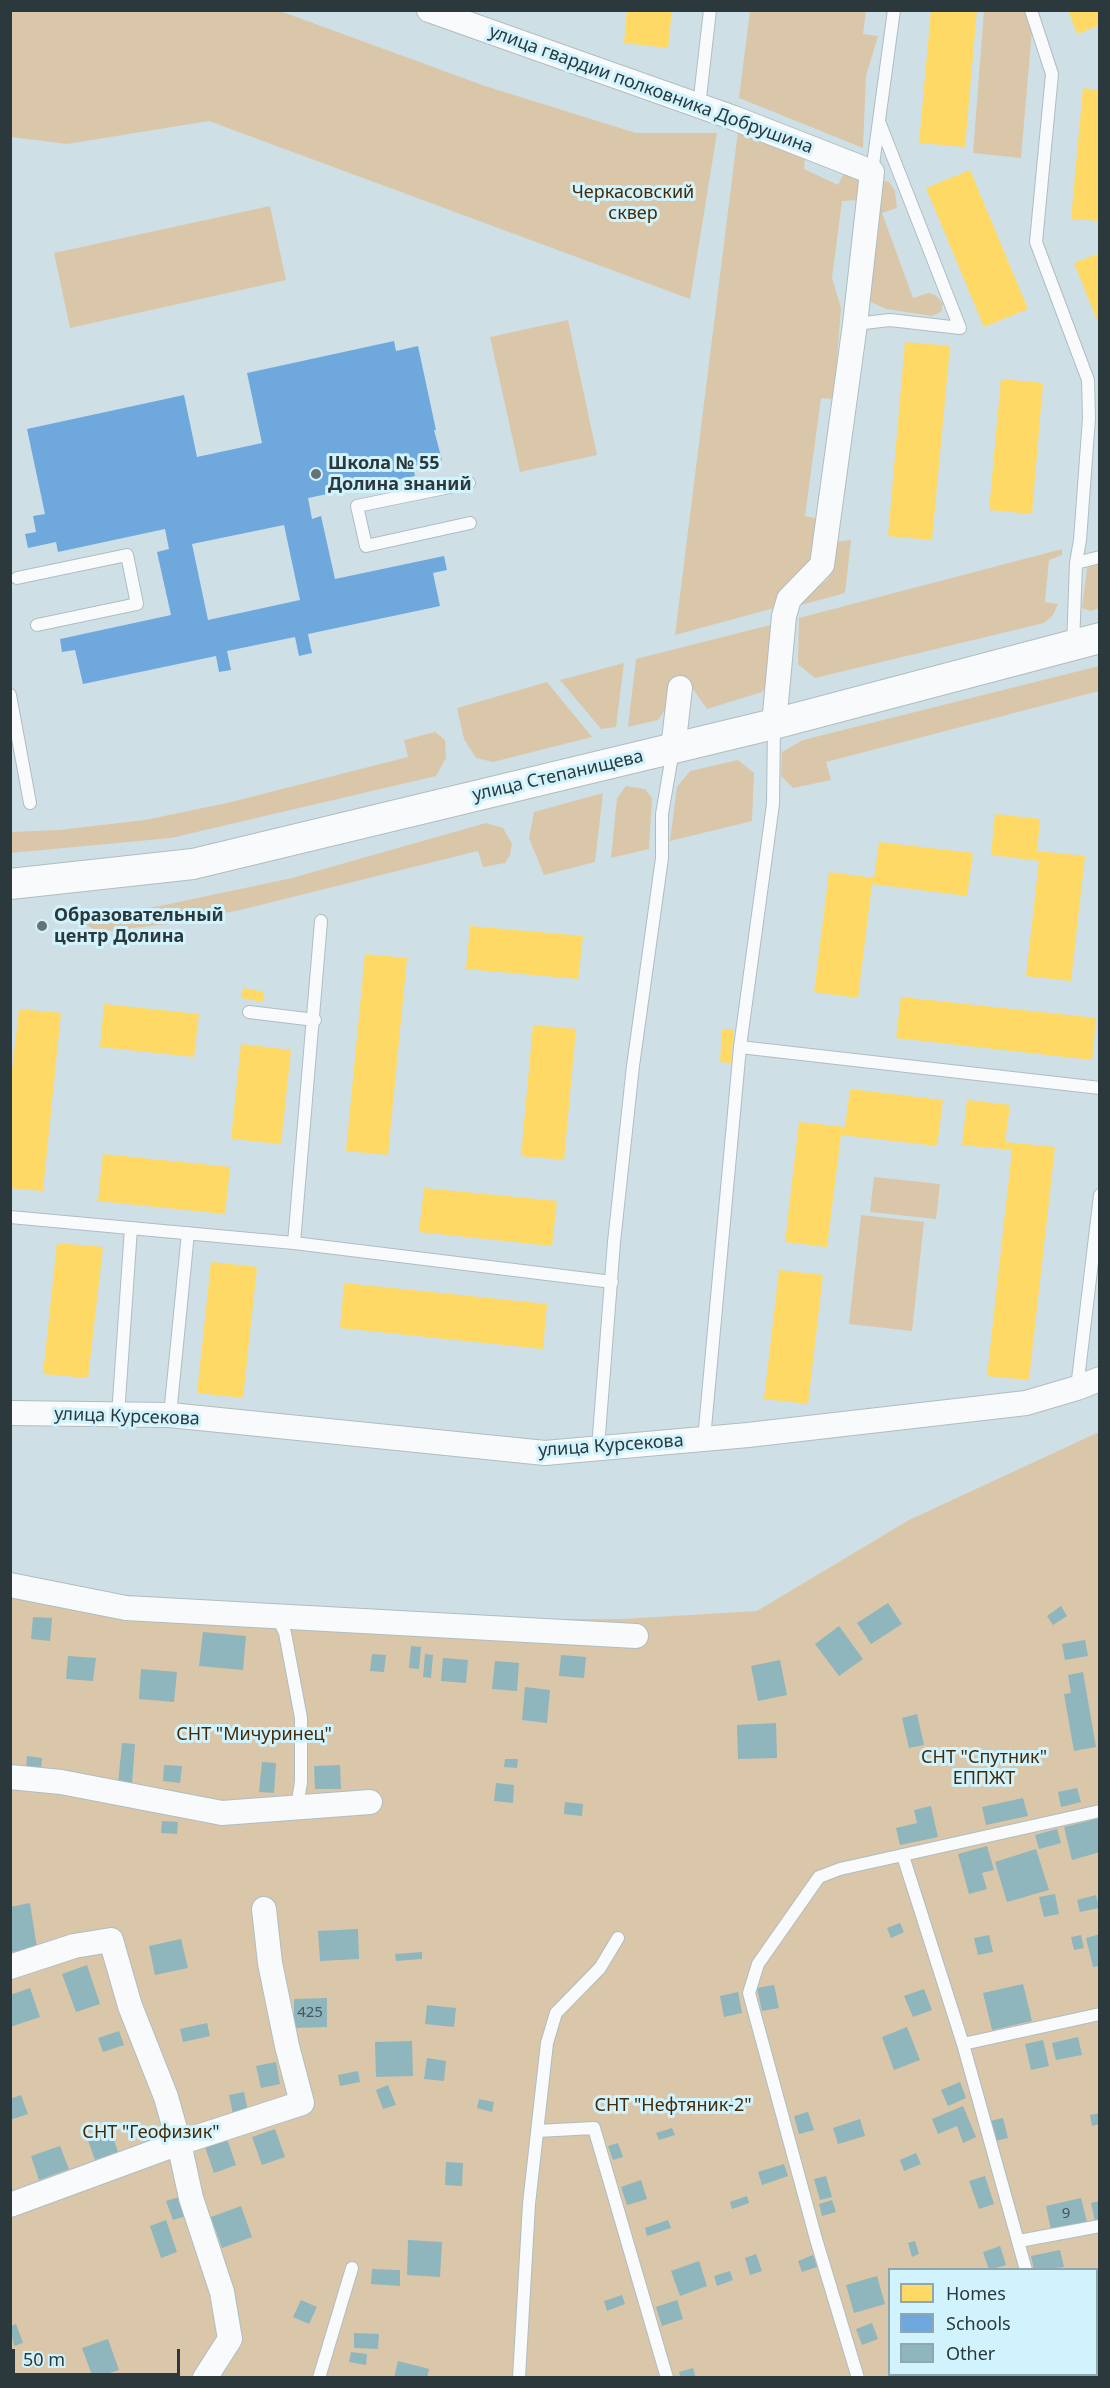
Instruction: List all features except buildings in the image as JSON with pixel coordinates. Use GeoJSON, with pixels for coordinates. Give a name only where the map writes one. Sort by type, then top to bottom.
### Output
{"type":"FeatureCollection","features":[{"type":"Feature","properties":{"kind":"street","name":"улица гвардии полковника Добрушина"},"geometry":{"type":"LineString","coordinates":[[441,12],[872,172]]}},
{"type":"Feature","properties":{"kind":"street"},"geometry":{"type":"LineString","coordinates":[[774,724],[784,616],[789,599],[822,565],[855,324],[872,172]]}},
{"type":"Feature","properties":{"kind":"street","name":"улица Степанищева"},"geometry":{"type":"LineString","coordinates":[[10,884],[193,864],[774,724],[1086,642]]}},
{"type":"Feature","properties":{"kind":"street"},"geometry":{"type":"LineString","coordinates":[[673,749],[680,688]]}},
{"type":"Feature","properties":{"kind":"street","name":"улица Курсекова"},"geometry":{"type":"LineString","coordinates":[[10,1413],[170,1415],[545,1453],[704,1439],[1026,1403],[1077,1388],[1100,1378]]}},
{"type":"Feature","properties":{"kind":"street"},"geometry":{"type":"LineString","coordinates":[[10,1585],[126,1608],[636,1636]]}},
{"type":"Feature","properties":{"kind":"street"},"geometry":{"type":"LineString","coordinates":[[10,1777],[61,1782],[222,1812],[370,1802]]}},
{"type":"Feature","properties":{"kind":"street"},"geometry":{"type":"LineString","coordinates":[[10,2205],[179,2143],[302,2103],[287,2046],[270,1963],[264,1908]]}},
{"type":"Feature","properties":{"kind":"street"},"geometry":{"type":"LineString","coordinates":[[10,1966],[74,1946],[111,1940],[130,2006],[166,2097],[179,2143],[190,2198],[222,2292],[230,2339],[205,2378]]}},
{"type":"Feature","properties":{"kind":"lane"},"geometry":{"type":"LineString","coordinates":[[699,106],[710,10]]}},
{"type":"Feature","properties":{"kind":"lane"},"geometry":{"type":"LineString","coordinates":[[872,172],[894,10]]}},
{"type":"Feature","properties":{"kind":"lane"},"geometry":{"type":"LineString","coordinates":[[1030,10],[1052,74],[1036,242],[1088,380],[1089,418],[1080,540],[1076,563],[1086,642]]}},
{"type":"Feature","properties":{"kind":"lane"},"geometry":{"type":"LineString","coordinates":[[855,324],[890,320],[960,328],[880,124]]}},
{"type":"Feature","properties":{"kind":"lane"},"geometry":{"type":"LineString","coordinates":[[469,483],[357,507],[366,546],[470,523]]}},
{"type":"Feature","properties":{"kind":"lane"},"geometry":{"type":"LineString","coordinates":[[17,578],[127,555],[137,604],[37,625]]}},
{"type":"Feature","properties":{"kind":"lane"},"geometry":{"type":"LineString","coordinates":[[1076,563],[1100,557]]}},
{"type":"Feature","properties":{"kind":"lane"},"geometry":{"type":"LineString","coordinates":[[10,695],[30,803]]}},
{"type":"Feature","properties":{"kind":"lane"},"geometry":{"type":"LineString","coordinates":[[704,1439],[740,1047],[773,804],[774,724]]}},
{"type":"Feature","properties":{"kind":"lane"},"geometry":{"type":"LineString","coordinates":[[598,1448],[614,1242],[633,1066],[662,858],[662,814],[673,749]]}},
{"type":"Feature","properties":{"kind":"lane"},"geometry":{"type":"LineString","coordinates":[[294,1243],[315,1020],[321,921]]}},
{"type":"Feature","properties":{"kind":"lane"},"geometry":{"type":"LineString","coordinates":[[249,1012],[315,1020]]}},
{"type":"Feature","properties":{"kind":"lane"},"geometry":{"type":"LineString","coordinates":[[740,1047],[1100,1088]]}},
{"type":"Feature","properties":{"kind":"lane"},"geometry":{"type":"LineString","coordinates":[[1077,1388],[1100,1195]]}},
{"type":"Feature","properties":{"kind":"lane"},"geometry":{"type":"LineString","coordinates":[[10,1216],[294,1243],[612,1282]]}},
{"type":"Feature","properties":{"kind":"lane"},"geometry":{"type":"LineString","coordinates":[[118,1414],[131,1228]]}},
{"type":"Feature","properties":{"kind":"lane"},"geometry":{"type":"LineString","coordinates":[[170,1415],[188,1233]]}},
{"type":"Feature","properties":{"kind":"lane"},"geometry":{"type":"LineString","coordinates":[[278,1618],[285,1633],[301,1718],[301,1782],[297,1807]]}},
{"type":"Feature","properties":{"kind":"lane"},"geometry":{"type":"LineString","coordinates":[[858,2378],[816,2240],[749,1993],[758,1964],[819,1877],[840,1869],[903,1857],[1100,1811]]}},
{"type":"Feature","properties":{"kind":"lane"},"geometry":{"type":"LineString","coordinates":[[903,1857],[963,2044],[1026,2268]]}},
{"type":"Feature","properties":{"kind":"lane"},"geometry":{"type":"LineString","coordinates":[[519,2378],[529,2204],[547,2043],[556,2013],[600,1968],[618,1938]]}},
{"type":"Feature","properties":{"kind":"lane"},"geometry":{"type":"LineString","coordinates":[[963,2044],[1100,2014]]}},
{"type":"Feature","properties":{"kind":"lane"},"geometry":{"type":"LineString","coordinates":[[537,2131],[594,2128],[667,2378]]}},
{"type":"Feature","properties":{"kind":"lane"},"geometry":{"type":"LineString","coordinates":[[1019,2241],[1100,2226]]}},
{"type":"Feature","properties":{"kind":"lane"},"geometry":{"type":"LineString","coordinates":[[319,2378],[352,2268]]}},
{"type":"Feature","properties":{"kind":"green space","name":"Черкасовский сквер"},"geometry":{"type":"Polygon","coordinates":[[[11,10],[280,11],[485,86],[636,133],[717,133],[690,299],[209,121],[67,144],[11,137],[11,10]]]}},
{"type":"Feature","properties":{"kind":"green space"},"geometry":{"type":"Polygon","coordinates":[[[750,11],[866,11],[863,34],[878,36],[866,76],[863,148],[739,98],[750,11]]]}},
{"type":"Feature","properties":{"kind":"green space"},"geometry":{"type":"Polygon","coordinates":[[[984,11],[1025,11],[1032,30],[1021,158],[973,153],[984,11]]]}},
{"type":"Feature","properties":{"kind":"green space"},"geometry":{"type":"Polygon","coordinates":[[[738,131],[805,156],[804,169],[838,185],[845,171],[858,180],[861,200],[842,201],[832,278],[841,308],[834,399],[821,398],[805,516],[819,519],[813,564],[781,590],[774,608],[675,635],[738,131]]]}},
{"type":"Feature","properties":{"kind":"green space"},"geometry":{"type":"Polygon","coordinates":[[[882,180],[889,182],[895,191],[897,208],[882,213],[913,298],[928,293],[935,295],[943,303],[941,312],[932,316],[886,309],[871,302],[868,293],[882,180]]]}},
{"type":"Feature","properties":{"kind":"green space"},"geometry":{"type":"Polygon","coordinates":[[[270,206],[286,280],[70,328],[54,253],[270,206]]]}},
{"type":"Feature","properties":{"kind":"green space"},"geometry":{"type":"Polygon","coordinates":[[[568,320],[597,455],[520,472],[490,337],[568,320]]]}},
{"type":"Feature","properties":{"kind":"green space"},"geometry":{"type":"Polygon","coordinates":[[[851,540],[845,593],[801,605],[801,600],[828,579],[835,542],[851,540]]]}},
{"type":"Feature","properties":{"kind":"green space"},"geometry":{"type":"Polygon","coordinates":[[[1062,549],[1062,555],[1049,560],[1045,602],[1058,604],[1053,615],[1044,623],[815,678],[798,664],[799,618],[1062,549]]]}},
{"type":"Feature","properties":{"kind":"green space"},"geometry":{"type":"Polygon","coordinates":[[[1099,564],[1099,608],[1091,611],[1082,608],[1087,568],[1099,564]]]}},
{"type":"Feature","properties":{"kind":"green space"},"geometry":{"type":"Polygon","coordinates":[[[774,624],[771,675],[762,692],[707,709],[686,679],[658,720],[628,727],[636,659],[774,624]]]}},
{"type":"Feature","properties":{"kind":"green space"},"geometry":{"type":"Polygon","coordinates":[[[624,663],[616,727],[601,729],[560,680],[624,663]]]}},
{"type":"Feature","properties":{"kind":"green space"},"geometry":{"type":"Polygon","coordinates":[[[1099,666],[1099,691],[826,762],[831,780],[793,788],[781,776],[782,752],[803,740],[1099,666]]]}},
{"type":"Feature","properties":{"kind":"green space"},"geometry":{"type":"Polygon","coordinates":[[[547,682],[592,737],[493,762],[476,758],[464,739],[457,708],[547,682]]]}},
{"type":"Feature","properties":{"kind":"green space"},"geometry":{"type":"Polygon","coordinates":[[[435,732],[445,740],[446,758],[436,776],[171,838],[11,853],[11,832],[59,830],[145,820],[227,803],[408,757],[404,740],[435,732]]]}},
{"type":"Feature","properties":{"kind":"green space"},"geometry":{"type":"Polygon","coordinates":[[[738,760],[754,773],[752,821],[670,841],[677,787],[690,771],[738,760]]]}},
{"type":"Feature","properties":{"kind":"green space"},"geometry":{"type":"Polygon","coordinates":[[[626,786],[645,789],[652,798],[649,849],[611,858],[617,798],[626,786]]]}},
{"type":"Feature","properties":{"kind":"green space"},"geometry":{"type":"Polygon","coordinates":[[[603,793],[595,862],[544,875],[529,838],[534,812],[603,793]]]}},
{"type":"Feature","properties":{"kind":"green space"},"geometry":{"type":"Polygon","coordinates":[[[486,823],[503,828],[512,844],[510,855],[505,863],[483,867],[478,851],[240,910],[168,924],[99,932],[74,918],[160,906],[292,878],[486,823]]]}},
{"type":"Feature","properties":{"kind":"green space"},"geometry":{"type":"Polygon","coordinates":[[[874,1177],[940,1184],[936,1219],[870,1212],[874,1177]]]}},
{"type":"Feature","properties":{"kind":"green space"},"geometry":{"type":"Polygon","coordinates":[[[861,1215],[924,1222],[912,1331],[849,1324],[861,1215]]]}},
{"type":"Feature","properties":{"kind":"green space"},"geometry":{"type":"Polygon","coordinates":[[[1099,1432],[1099,2377],[11,2378],[11,1585],[64,1591],[489,1619],[622,1619],[757,1611],[909,1520],[1099,1432]]]}},
{"type":"Feature","properties":{"kind":"place","name":"Школа № 55 Долина знаний"},"geometry":{"type":"Point","coordinates":[316,474]}},
{"type":"Feature","properties":{"kind":"place","name":"Образовательный центр Долина"},"geometry":{"type":"Point","coordinates":[42,926]}},
{"type":"Feature","properties":{"kind":"park label","name":"СНТ \"Мичуринец\""},"geometry":{"type":"Point","coordinates":[254,1735]}},
{"type":"Feature","properties":{"kind":"park label","name":"СНТ \"Спутник\" ЕППЖТ"},"geometry":{"type":"Point","coordinates":[984,1768]}},
{"type":"Feature","properties":{"kind":"park label","name":"СНТ \"Нефтяник-2\""},"geometry":{"type":"Point","coordinates":[673,2106]}},
{"type":"Feature","properties":{"kind":"park label","name":"СНТ \"Геофизик\""},"geometry":{"type":"Point","coordinates":[151,2133]}}]}
